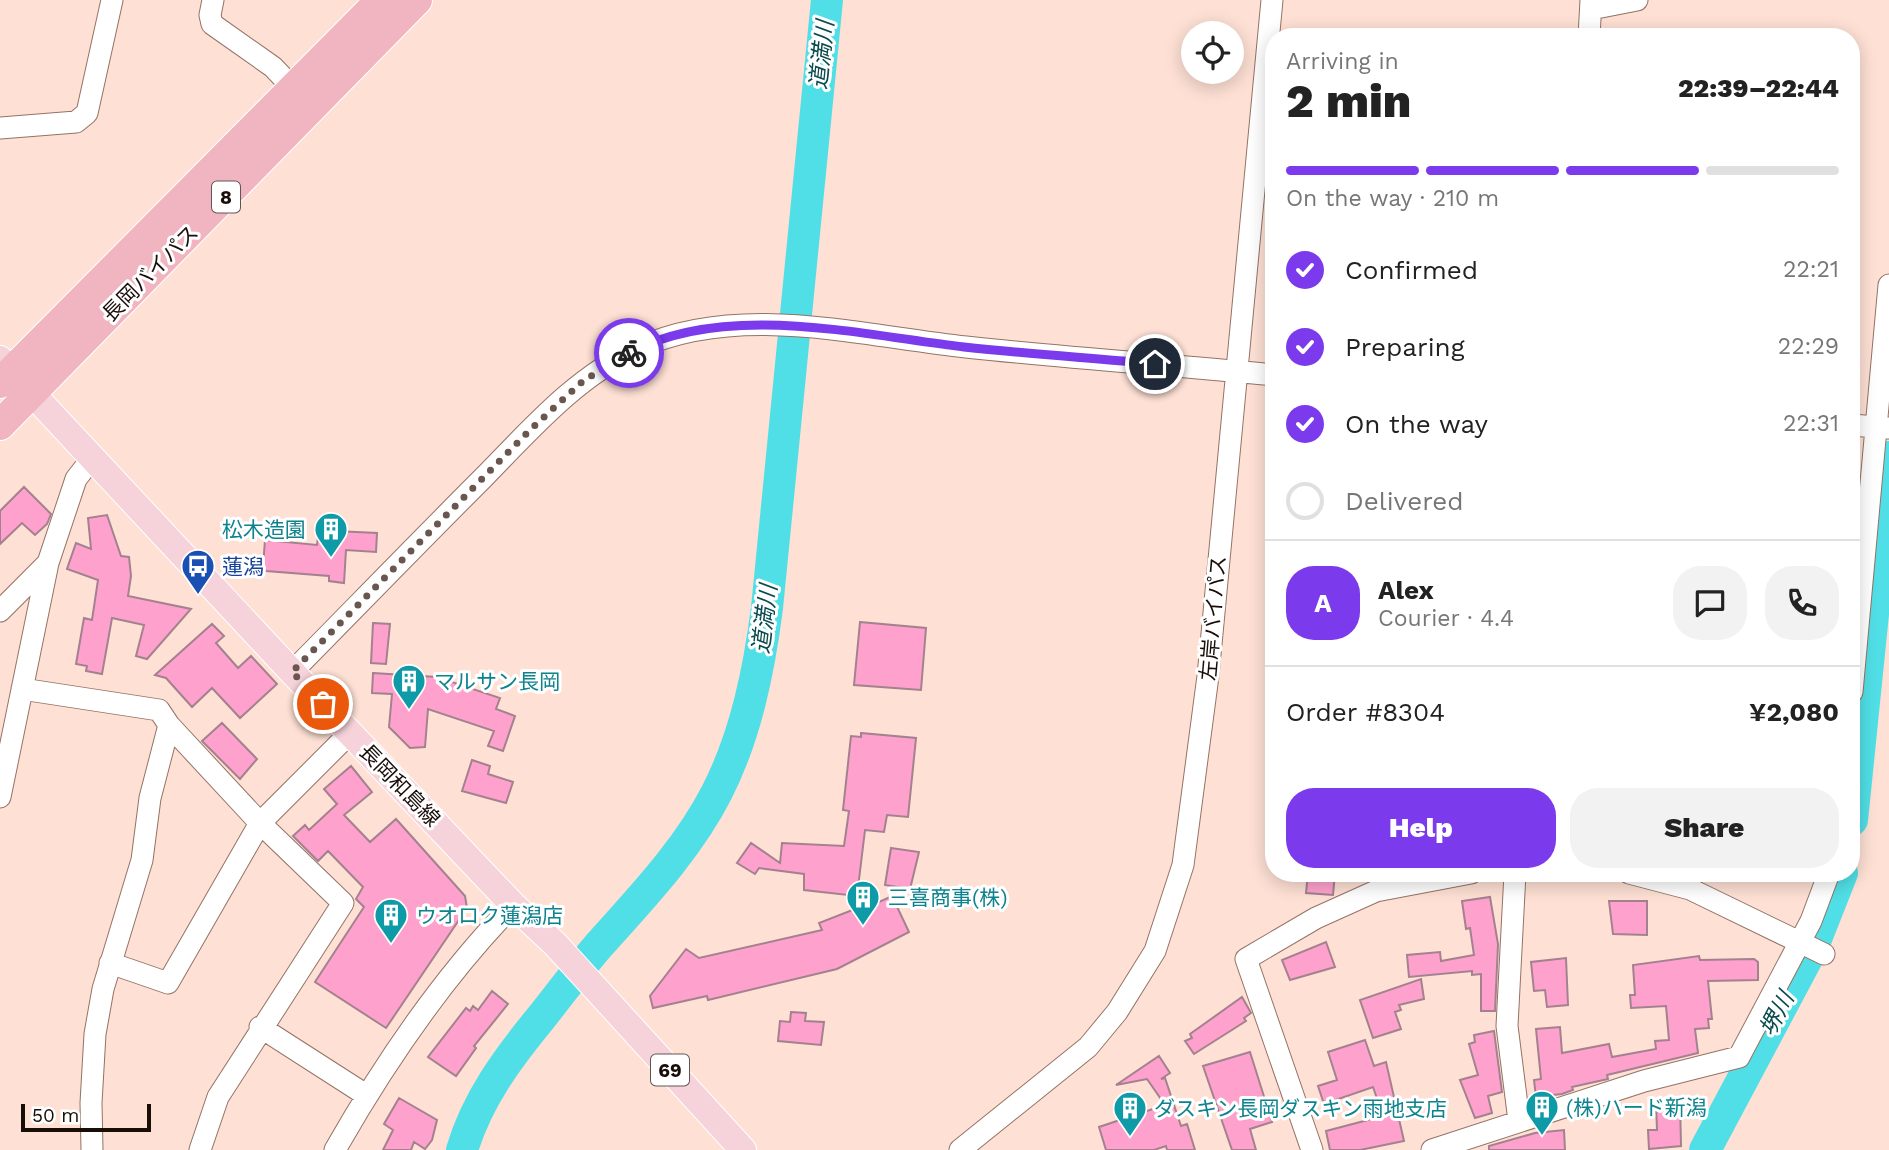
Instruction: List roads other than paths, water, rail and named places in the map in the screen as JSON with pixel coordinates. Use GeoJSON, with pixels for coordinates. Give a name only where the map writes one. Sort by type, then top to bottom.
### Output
{"type":"FeatureCollection","features":[{"type":"Feature","properties":{"kind":"highway","name":"長岡バイパス"},"geometry":{"type":"LineString","coordinates":[[0,425],[11,376],[381,0]]}},
{"type":"Feature","properties":{"kind":"highway","name":"長岡バイパス"},"geometry":{"type":"LineString","coordinates":[[11,376],[417,0]]}},
{"type":"Feature","properties":{"kind":"main road","name":"長岡和島線"},"geometry":{"type":"LineString","coordinates":[[11,376],[93,457],[513,905],[555,944],[743,1150]]}},
{"type":"Feature","properties":{"kind":"street"},"geometry":{"type":"LineString","coordinates":[[0,128],[76,122],[88,113],[111,0]]}},
{"type":"Feature","properties":{"kind":"street"},"geometry":{"type":"LineString","coordinates":[[213,0],[210,15],[212,24],[273,67],[294,89]]}},
{"type":"Feature","properties":{"kind":"street","name":"左岸バイパス"},"geometry":{"type":"LineString","coordinates":[[1269,28],[1272,0]]}},
{"type":"Feature","properties":{"kind":"street"},"geometry":{"type":"LineString","coordinates":[[1590,28],[1591,4],[1637,0]]}},
{"type":"Feature","properties":{"kind":"street","name":"左岸バイパス"},"geometry":{"type":"LineString","coordinates":[[960,1150],[1088,1047],[1143,975],[1172,906],[1191,823],[1265,72]]}},
{"type":"Feature","properties":{"kind":"street"},"geometry":{"type":"LineString","coordinates":[[1860,621],[1882,427],[1889,285]]}},
{"type":"Feature","properties":{"kind":"street"},"geometry":{"type":"LineString","coordinates":[[292,672],[483,477],[583,381],[639,348],[668,337],[710,328],[772,326],[1265,374]]}},
{"type":"Feature","properties":{"kind":"street"},"geometry":{"type":"LineString","coordinates":[[1860,426],[1882,427]]}},
{"type":"Feature","properties":{"kind":"street"},"geometry":{"type":"LineString","coordinates":[[0,797],[48,563],[76,479],[93,457]]}},
{"type":"Feature","properties":{"kind":"street"},"geometry":{"type":"LineString","coordinates":[[0,611],[48,563]]}},
{"type":"Feature","properties":{"kind":"street"},"geometry":{"type":"LineString","coordinates":[[22,689],[159,710],[170,726],[260,823],[342,903],[260,1027],[218,1097],[200,1150]]}},
{"type":"Feature","properties":{"kind":"street"},"geometry":{"type":"LineString","coordinates":[[92,1150],[90,1104],[95,1034],[110,963],[142,860],[150,798],[170,726]]}},
{"type":"Feature","properties":{"kind":"street"},"geometry":{"type":"LineString","coordinates":[[110,963],[168,982],[260,823],[350,733]]}},
{"type":"Feature","properties":{"kind":"street"},"geometry":{"type":"LineString","coordinates":[[1312,1150],[1246,959],[1317,918],[1376,891],[1424,882]]}},
{"type":"Feature","properties":{"kind":"street"},"geometry":{"type":"LineString","coordinates":[[1515,882],[1507,1026],[1519,1121]]}},
{"type":"Feature","properties":{"kind":"street"},"geometry":{"type":"LineString","coordinates":[[1666,882],[1690,888],[1824,954]]}},
{"type":"Feature","properties":{"kind":"street"},"geometry":{"type":"LineString","coordinates":[[1432,1150],[1644,1081],[1739,1057],[1798,940],[1811,920],[1826,882]]}},
{"type":"Feature","properties":{"kind":"street"},"geometry":{"type":"LineString","coordinates":[[335,1150],[366,1095],[467,952],[513,905]]}},
{"type":"Feature","properties":{"kind":"street"},"geometry":{"type":"LineString","coordinates":[[260,1027],[366,1095]]}},
{"type":"Feature","properties":{"kind":"waterway","name":"道満川"},"geometry":{"type":"LineString","coordinates":[[462,1150],[476,1114],[494,1081],[592,953],[663,872],[692,833],[717,792],[736,748],[755,678],[767,608],[827,0]]}},
{"type":"Feature","properties":{"kind":"waterway","name":"堺川"},"geometry":{"type":"LineString","coordinates":[[1860,742],[1889,457]]}},
{"type":"Feature","properties":{"kind":"waterway","name":"堺川"},"geometry":{"type":"LineString","coordinates":[[1705,1150],[1812,949],[1838,882]]}},
{"type":"Feature","properties":{"kind":"place","name":"松木造園"},"geometry":{"type":"Point","coordinates":[331,559]}},
{"type":"Feature","properties":{"kind":"place","name":"蓮潟"},"geometry":{"type":"Point","coordinates":[198,596]}},
{"type":"Feature","properties":{"kind":"place","name":"マルサン長岡"},"geometry":{"type":"Point","coordinates":[409,711]}},
{"type":"Feature","properties":{"kind":"place","name":"三喜商事(株)"},"geometry":{"type":"Point","coordinates":[863,927]}},
{"type":"Feature","properties":{"kind":"place","name":"ウオロク蓮潟店"},"geometry":{"type":"Point","coordinates":[391,945]}},
{"type":"Feature","properties":{"kind":"place","name":"(株)ハード新潟"},"geometry":{"type":"Point","coordinates":[1542,1137]}},
{"type":"Feature","properties":{"kind":"place","name":"ダスキン長岡ダスキン雨地支店"},"geometry":{"type":"Point","coordinates":[1130,1138]}}]}
